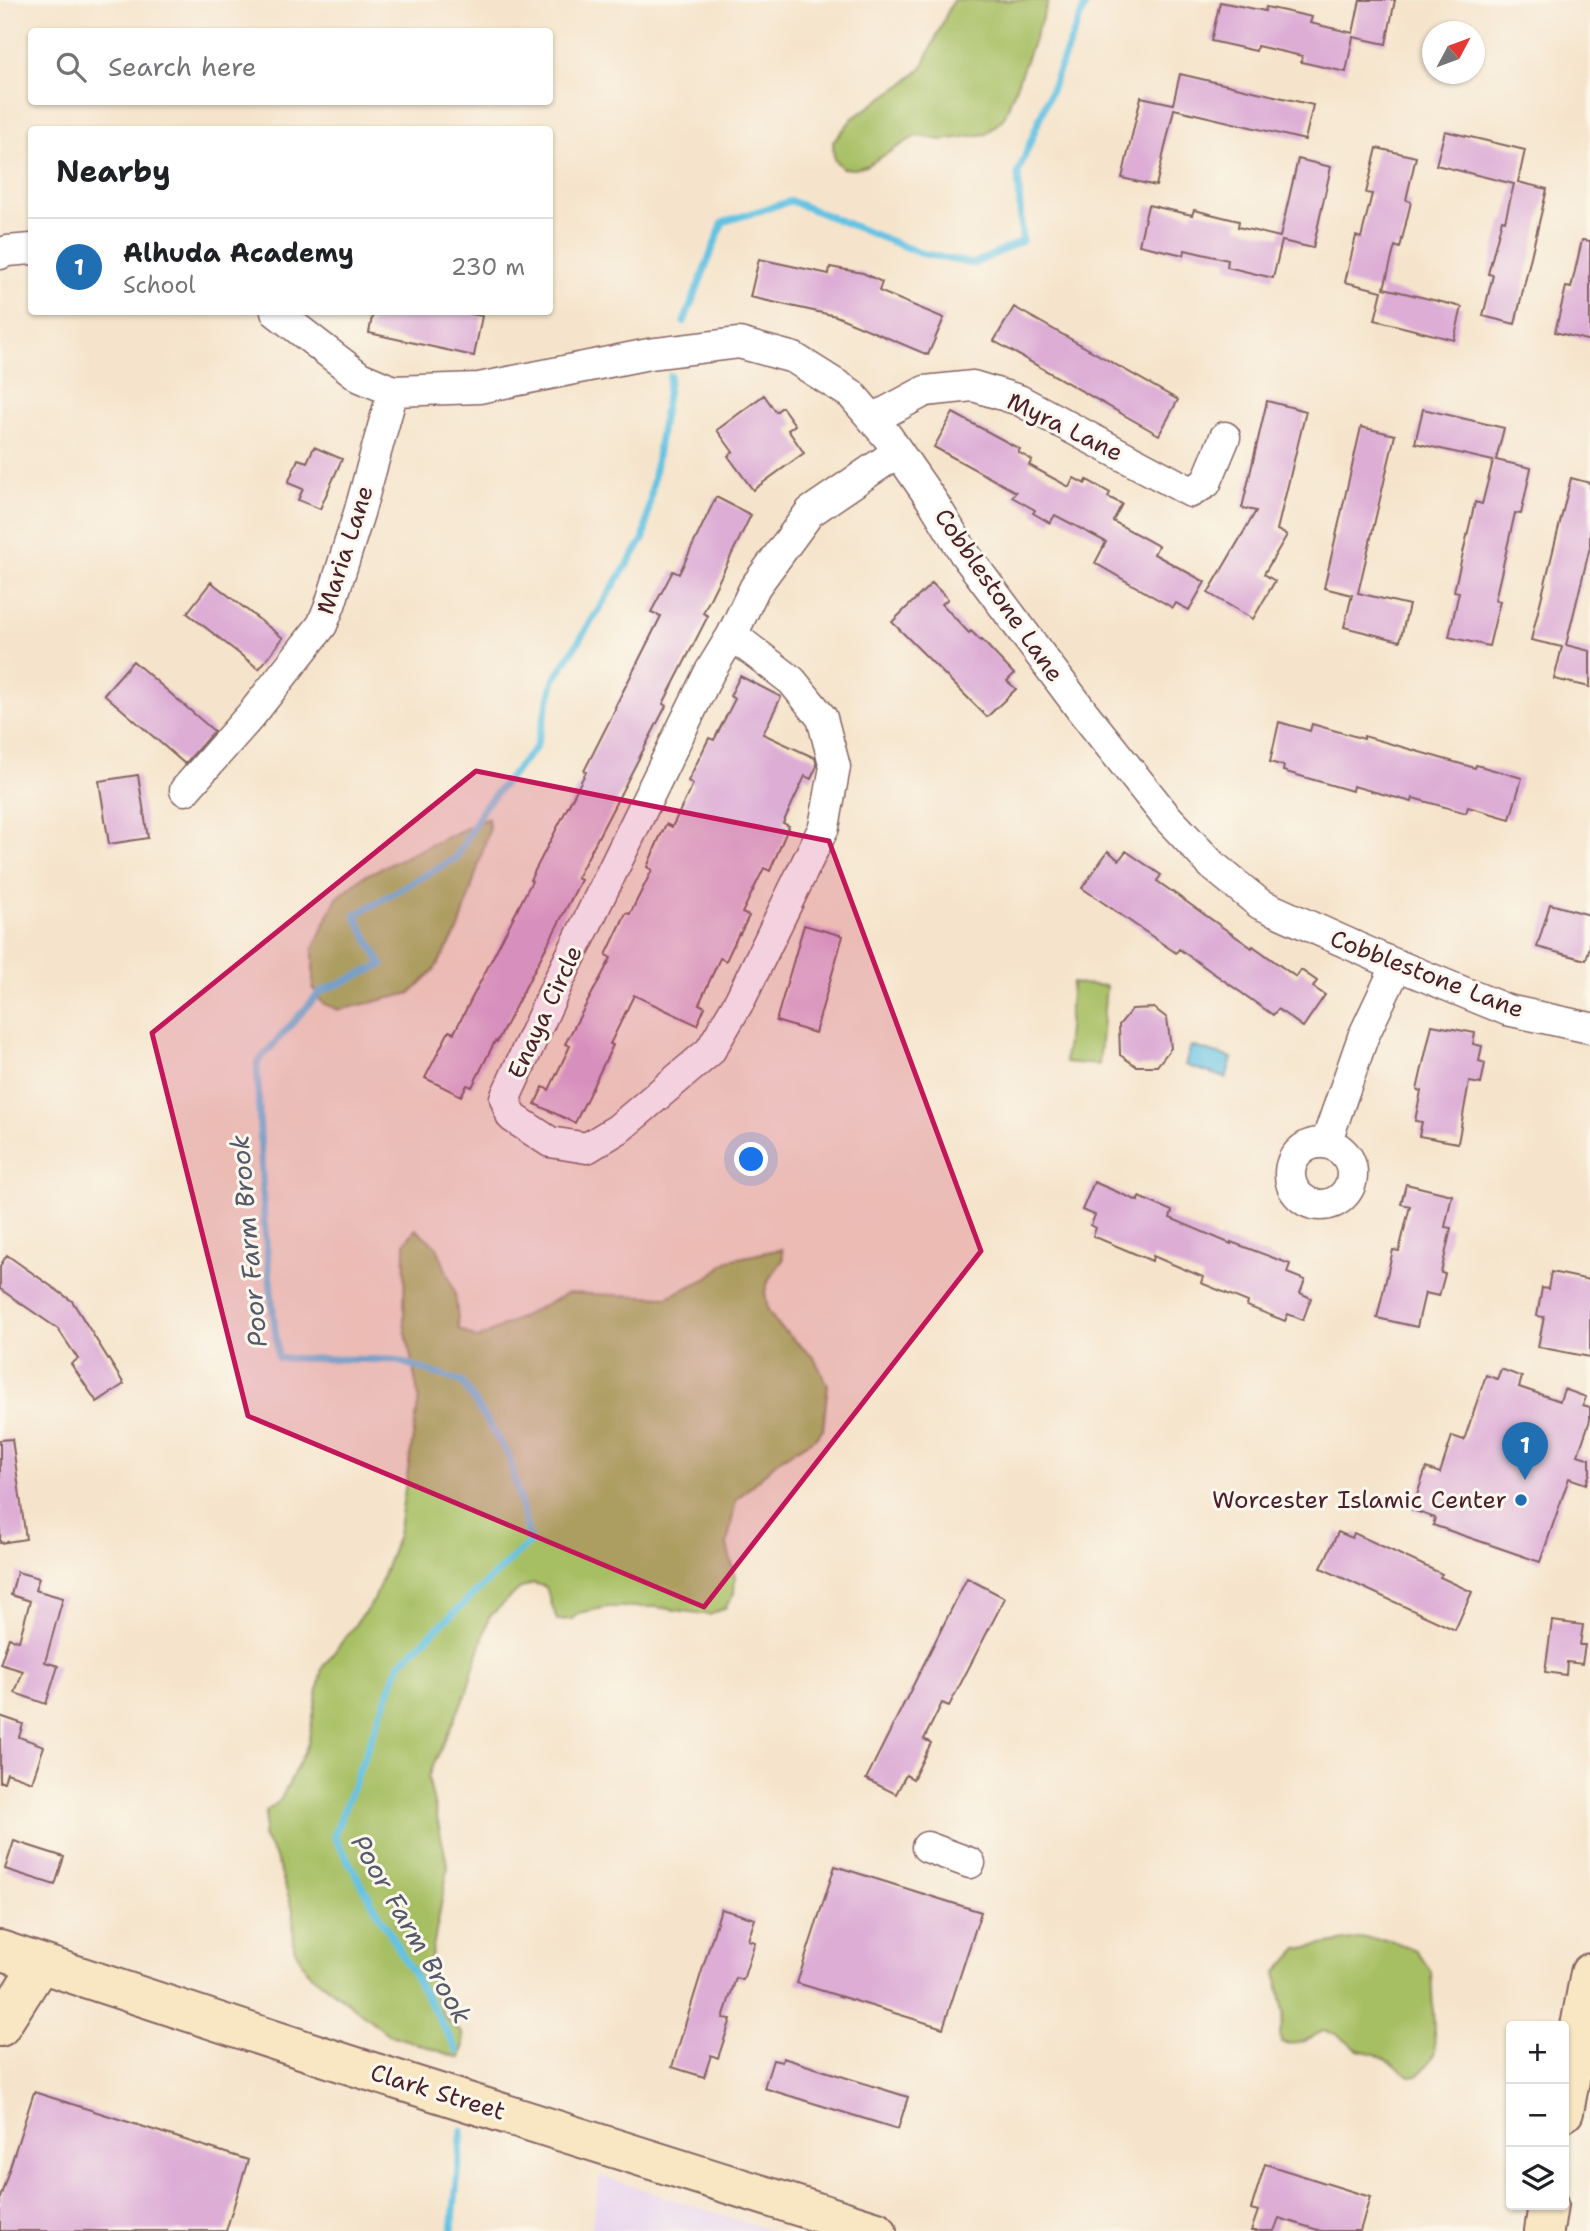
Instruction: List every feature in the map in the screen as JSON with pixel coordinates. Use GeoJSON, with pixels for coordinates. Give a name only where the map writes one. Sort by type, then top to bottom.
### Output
{"type":"FeatureCollection","features":[{"type":"Feature","properties":{"kind":"street"},"geometry":{"type":"LineString","coordinates":[[0,254],[28,249]]}},
{"type":"Feature","properties":{"kind":"street","name":"Cobblestone Lane"},"geometry":{"type":"LineString","coordinates":[[280,315],[360,377],[393,391],[479,388],[649,354],[739,343],[794,358],[851,394],[873,419],[979,574],[1132,776],[1212,865],[1260,904],[1397,965],[1507,1010],[1590,1028]]}},
{"type":"Feature","properties":{"kind":"street","name":"Myra Lane"},"geometry":{"type":"LineString","coordinates":[[873,419],[925,391],[972,386],[1019,400],[1191,492],[1206,482],[1225,437]]}},
{"type":"Feature","properties":{"kind":"street","name":"Maria Lane"},"geometry":{"type":"LineString","coordinates":[[185,790],[260,704],[322,625],[359,513],[393,391]]}},
{"type":"Feature","properties":{"kind":"street","name":"Enaya Circle"},"geometry":{"type":"LineString","coordinates":[[732,635],[792,681],[822,718],[835,767],[824,827],[740,1000],[710,1051],[618,1129],[587,1148],[550,1142],[512,1117],[505,1098],[560,978],[704,684],[755,587],[810,512],[898,452]]}},
{"type":"Feature","properties":{"kind":"street"},"geometry":{"type":"LineString","coordinates":[[1326,1143],[1363,1037],[1397,965]]}},
{"type":"Feature","properties":{"kind":"street"},"geometry":{"type":"LineString","coordinates":[[927,1847],[970,1863]]}},
{"type":"Feature","properties":{"kind":"street","name":"Clark Street"},"geometry":{"type":"LineString","coordinates":[[0,1950],[346,2064],[877,2231]]}},
{"type":"Feature","properties":{"kind":"street"},"geometry":{"type":"LineString","coordinates":[[0,2027],[40,1964]]}},
{"type":"Feature","properties":{"kind":"street"},"geometry":{"type":"LineString","coordinates":[[1569,2085],[1590,1973]]}},
{"type":"Feature","properties":{"kind":"street"},"geometry":{"type":"LineString","coordinates":[[1544,2231],[1547,2210]]}},
{"type":"Feature","properties":{"kind":"highlighted area"},"geometry":{"type":"Polygon","coordinates":[[[476,771],[829,841],[981,1251],[704,1607],[248,1416],[152,1033],[476,771]]]}},
{"type":"Feature","properties":{"kind":"shaded area"},"geometry":{"type":"Polygon","coordinates":[[[600,2176],[773,2231],[591,2231],[600,2176]]]}},
{"type":"Feature","properties":{"kind":"green space"},"geometry":{"type":"Polygon","coordinates":[[[953,0],[1049,0],[1004,118],[986,134],[943,140],[916,136],[866,166],[842,168],[834,159],[833,142],[853,118],[922,68],[953,0]]]}},
{"type":"Feature","properties":{"kind":"green space"},"geometry":{"type":"Polygon","coordinates":[[[488,818],[489,830],[459,929],[434,970],[411,993],[339,1010],[322,1003],[313,987],[313,949],[336,899],[362,877],[488,818]]]}},
{"type":"Feature","properties":{"kind":"green space"},"geometry":{"type":"Polygon","coordinates":[[[1072,983],[1106,986],[1099,1065],[1065,1062],[1072,983]]]}},
{"type":"Feature","properties":{"kind":"green space"},"geometry":{"type":"Polygon","coordinates":[[[416,1229],[437,1247],[455,1293],[459,1329],[478,1339],[568,1293],[667,1297],[706,1279],[729,1260],[782,1249],[783,1260],[769,1279],[765,1292],[768,1310],[777,1324],[814,1358],[828,1385],[823,1429],[814,1439],[780,1459],[736,1500],[727,1545],[735,1577],[734,1594],[725,1608],[710,1615],[656,1607],[608,1607],[579,1613],[572,1619],[557,1620],[546,1587],[533,1583],[519,1589],[489,1617],[466,1694],[428,1777],[448,1868],[428,1974],[444,2016],[463,2034],[464,2045],[460,2058],[388,2034],[307,1971],[294,1948],[293,1910],[276,1858],[263,1837],[266,1812],[281,1799],[308,1744],[322,1668],[374,1600],[398,1535],[419,1398],[404,1323],[405,1242],[416,1229]]]}},
{"type":"Feature","properties":{"kind":"green space"},"geometry":{"type":"Polygon","coordinates":[[[1364,1938],[1390,1940],[1416,1950],[1431,1971],[1435,2052],[1418,2075],[1409,2076],[1375,2054],[1358,2050],[1337,2034],[1323,2031],[1298,2043],[1281,2042],[1284,2013],[1276,1973],[1298,1949],[1364,1938]]]}},
{"type":"Feature","properties":{"kind":"water"},"geometry":{"type":"Polygon","coordinates":[[[1191,1046],[1232,1058],[1226,1078],[1185,1065],[1191,1046]]]}},
{"type":"Feature","properties":{"kind":"building"},"geometry":{"type":"Polygon","coordinates":[[[1360,0],[1395,0],[1386,44],[1353,37],[1346,72],[1301,62],[1302,56],[1257,46],[1256,51],[1211,41],[1220,2],[1265,11],[1266,7],[1312,17],[1310,23],[1353,33],[1360,0]]]}},
{"type":"Feature","properties":{"kind":"building"},"geometry":{"type":"Polygon","coordinates":[[[1180,74],[1313,105],[1305,140],[1174,109],[1156,186],[1122,178],[1141,97],[1173,104],[1180,74]]]}},
{"type":"Feature","properties":{"kind":"building"},"geometry":{"type":"Polygon","coordinates":[[[1445,131],[1525,150],[1518,182],[1547,189],[1515,324],[1483,316],[1493,275],[1488,274],[1514,184],[1436,165],[1445,131]]]}},
{"type":"Feature","properties":{"kind":"building"},"geometry":{"type":"Polygon","coordinates":[[[1377,148],[1416,157],[1406,200],[1411,202],[1400,248],[1395,246],[1384,288],[1462,307],[1454,340],[1375,320],[1382,291],[1345,282],[1356,236],[1361,238],[1372,194],[1366,193],[1377,148]]]}},
{"type":"Feature","properties":{"kind":"building"},"geometry":{"type":"Polygon","coordinates":[[[1298,159],[1331,167],[1313,248],[1282,241],[1273,278],[1227,267],[1228,260],[1185,250],[1184,255],[1139,245],[1148,205],[1192,215],[1194,210],[1239,221],[1238,227],[1280,237],[1298,159]]]}},
{"type":"Feature","properties":{"kind":"building"},"geometry":{"type":"Polygon","coordinates":[[[1582,240],[1590,241],[1590,341],[1555,332],[1566,287],[1571,288],[1582,240]]]}},
{"type":"Feature","properties":{"kind":"building"},"geometry":{"type":"Polygon","coordinates":[[[759,259],[829,274],[830,267],[863,273],[882,282],[879,291],[944,318],[928,355],[836,316],[750,297],[759,259]]]}},
{"type":"Feature","properties":{"kind":"building"},"geometry":{"type":"Polygon","coordinates":[[[1014,307],[1178,400],[1159,435],[994,341],[1014,307]]]}},
{"type":"Feature","properties":{"kind":"building"},"geometry":{"type":"Polygon","coordinates":[[[372,315],[482,316],[474,356],[369,333],[372,315]]]}},
{"type":"Feature","properties":{"kind":"building"},"geometry":{"type":"Polygon","coordinates":[[[764,395],[776,412],[782,407],[795,425],[788,430],[804,453],[753,490],[728,456],[733,452],[717,430],[764,395]]]}},
{"type":"Feature","properties":{"kind":"building"},"geometry":{"type":"Polygon","coordinates":[[[1267,401],[1306,411],[1277,530],[1287,535],[1264,574],[1275,581],[1253,619],[1208,593],[1256,511],[1242,508],[1267,401]]]}},
{"type":"Feature","properties":{"kind":"building"},"geometry":{"type":"Polygon","coordinates":[[[1423,409],[1504,428],[1496,460],[1531,468],[1521,514],[1515,513],[1495,600],[1500,601],[1489,646],[1449,637],[1459,592],[1454,591],[1475,502],[1482,504],[1493,461],[1415,443],[1423,409]]]}},
{"type":"Feature","properties":{"kind":"building"},"geometry":{"type":"Polygon","coordinates":[[[953,413],[1020,449],[1018,452],[1032,460],[1029,465],[1069,487],[1074,478],[1085,484],[1087,480],[1110,493],[1108,497],[1122,504],[1113,521],[1158,546],[1154,554],[1205,582],[1189,610],[1176,603],[1173,608],[1095,563],[1106,542],[1055,515],[1050,523],[1033,513],[1035,510],[1012,497],[1016,492],[934,447],[953,413]]]}},
{"type":"Feature","properties":{"kind":"building"},"geometry":{"type":"Polygon","coordinates":[[[1361,427],[1395,435],[1358,593],[1409,605],[1400,641],[1344,627],[1352,595],[1324,588],[1361,427]]]}},
{"type":"Feature","properties":{"kind":"building"},"geometry":{"type":"Polygon","coordinates":[[[314,447],[342,459],[320,509],[298,500],[303,489],[288,483],[298,459],[307,462],[314,447]]]}},
{"type":"Feature","properties":{"kind":"building"},"geometry":{"type":"Polygon","coordinates":[[[1571,478],[1590,483],[1590,547],[1566,645],[1590,651],[1590,687],[1554,679],[1562,647],[1531,640],[1571,478]]]}},
{"type":"Feature","properties":{"kind":"building"},"geometry":{"type":"Polygon","coordinates":[[[716,497],[751,515],[703,613],[708,616],[663,704],[666,706],[577,878],[581,880],[472,1087],[467,1085],[461,1096],[425,1078],[449,1031],[454,1033],[532,881],[530,880],[586,772],[584,771],[661,616],[651,612],[673,571],[679,574],[716,497]]]}},
{"type":"Feature","properties":{"kind":"building"},"geometry":{"type":"Polygon","coordinates":[[[211,582],[283,638],[259,669],[187,613],[211,582]]]}},
{"type":"Feature","properties":{"kind":"building"},"geometry":{"type":"Polygon","coordinates":[[[932,583],[948,599],[942,604],[1014,674],[1007,681],[1016,689],[987,717],[892,622],[932,583]]]}},
{"type":"Feature","properties":{"kind":"building"},"geometry":{"type":"Polygon","coordinates":[[[133,661],[214,731],[185,764],[104,694],[133,661]]]}},
{"type":"Feature","properties":{"kind":"building"},"geometry":{"type":"Polygon","coordinates":[[[740,676],[781,697],[763,734],[815,758],[817,766],[811,779],[805,776],[783,823],[789,826],[770,871],[764,868],[742,913],[749,916],[740,934],[726,961],[720,958],[699,1004],[705,1007],[697,1025],[634,995],[575,1123],[535,1104],[543,1087],[549,1090],[570,1046],[565,1044],[611,958],[606,955],[626,913],[630,914],[652,870],[647,867],[658,841],[666,824],[672,827],[693,784],[688,781],[709,738],[714,740],[735,699],[730,696],[740,676]]]}},
{"type":"Feature","properties":{"kind":"building"},"geometry":{"type":"Polygon","coordinates":[[[1279,722],[1310,731],[1312,724],[1522,778],[1510,819],[1468,807],[1466,813],[1413,798],[1412,802],[1353,786],[1352,791],[1283,771],[1284,766],[1270,762],[1279,722]]]}},
{"type":"Feature","properties":{"kind":"building"},"geometry":{"type":"Polygon","coordinates":[[[138,775],[148,838],[109,844],[99,781],[138,775]]]}},
{"type":"Feature","properties":{"kind":"building"},"geometry":{"type":"Polygon","coordinates":[[[1108,851],[1119,860],[1126,851],[1161,875],[1157,881],[1252,948],[1253,946],[1296,977],[1301,970],[1317,981],[1313,987],[1325,995],[1303,1027],[1278,1009],[1273,1015],[1179,949],[1176,953],[1082,888],[1108,851]]]}},
{"type":"Feature","properties":{"kind":"building"},"geometry":{"type":"Polygon","coordinates":[[[1550,904],[1590,915],[1590,946],[1586,960],[1537,947],[1550,904]]]}},
{"type":"Feature","properties":{"kind":"building"},"geometry":{"type":"Polygon","coordinates":[[[804,925],[843,936],[815,1033],[776,1021],[804,925]]]}},
{"type":"Feature","properties":{"kind":"building"},"geometry":{"type":"Polygon","coordinates":[[[1154,1008],[1167,1018],[1171,1048],[1157,1066],[1136,1066],[1120,1055],[1119,1025],[1132,1009],[1154,1008]]]}},
{"type":"Feature","properties":{"kind":"building"},"geometry":{"type":"Polygon","coordinates":[[[1432,1025],[1475,1033],[1473,1044],[1482,1046],[1479,1061],[1485,1063],[1481,1084],[1469,1082],[1458,1143],[1419,1136],[1422,1122],[1415,1121],[1421,1091],[1417,1090],[1432,1025]]]}},
{"type":"Feature","properties":{"kind":"building"},"geometry":{"type":"Polygon","coordinates":[[[1094,1182],[1138,1201],[1139,1197],[1172,1211],[1170,1218],[1231,1244],[1290,1264],[1287,1273],[1305,1280],[1300,1293],[1311,1298],[1303,1320],[1288,1314],[1285,1321],[1247,1306],[1248,1302],[1201,1283],[1203,1277],[1153,1256],[1152,1261],[1093,1236],[1096,1228],[1091,1225],[1095,1215],[1082,1210],[1094,1182]]]}},
{"type":"Feature","properties":{"kind":"building"},"geometry":{"type":"Polygon","coordinates":[[[1406,1184],[1452,1195],[1445,1227],[1451,1228],[1441,1273],[1445,1274],[1439,1296],[1425,1293],[1417,1327],[1377,1318],[1393,1250],[1399,1251],[1410,1206],[1401,1204],[1406,1184]]]}},
{"type":"Feature","properties":{"kind":"building"},"geometry":{"type":"Polygon","coordinates":[[[7,1255],[72,1301],[124,1384],[97,1402],[71,1364],[78,1359],[58,1329],[0,1289],[0,1266],[7,1255]]]}},
{"type":"Feature","properties":{"kind":"building"},"geometry":{"type":"Polygon","coordinates":[[[1551,1272],[1590,1280],[1590,1357],[1538,1347],[1544,1317],[1537,1316],[1542,1288],[1548,1289],[1551,1272]]]}},
{"type":"Feature","properties":{"kind":"building"},"geometry":{"type":"Polygon","coordinates":[[[1501,1369],[1522,1377],[1519,1387],[1560,1401],[1564,1389],[1586,1397],[1583,1405],[1590,1407],[1590,1420],[1578,1455],[1590,1459],[1590,1473],[1586,1484],[1569,1478],[1540,1562],[1433,1525],[1435,1518],[1412,1510],[1426,1468],[1440,1473],[1452,1436],[1464,1440],[1486,1375],[1497,1379],[1501,1369]]]}},
{"type":"Feature","properties":{"kind":"building"},"geometry":{"type":"Polygon","coordinates":[[[12,1439],[26,1539],[0,1543],[0,1440],[12,1439]]]}},
{"type":"Feature","properties":{"kind":"building"},"geometry":{"type":"Polygon","coordinates":[[[1338,1532],[1352,1538],[1354,1533],[1442,1574],[1440,1577],[1472,1592],[1455,1630],[1321,1568],[1338,1532]]]}},
{"type":"Feature","properties":{"kind":"building"},"geometry":{"type":"Polygon","coordinates":[[[17,1572],[39,1578],[35,1590],[63,1598],[45,1662],[58,1666],[46,1704],[15,1693],[23,1671],[0,1664],[9,1638],[19,1641],[30,1601],[11,1595],[17,1572]]]}},
{"type":"Feature","properties":{"kind":"building"},"geometry":{"type":"Polygon","coordinates":[[[967,1578],[1005,1598],[949,1706],[942,1703],[924,1739],[931,1743],[913,1779],[906,1775],[896,1794],[866,1779],[967,1578]]]}},
{"type":"Feature","properties":{"kind":"building"},"geometry":{"type":"Polygon","coordinates":[[[1552,1621],[1583,1625],[1580,1645],[1585,1645],[1582,1664],[1567,1662],[1566,1675],[1545,1672],[1552,1621]]]}},
{"type":"Feature","properties":{"kind":"building"},"geometry":{"type":"Polygon","coordinates":[[[0,1716],[23,1724],[19,1737],[44,1746],[32,1782],[7,1773],[4,1782],[0,1782],[0,1716]]]}},
{"type":"Feature","properties":{"kind":"building"},"geometry":{"type":"Polygon","coordinates":[[[14,1841],[64,1857],[55,1885],[5,1869],[14,1841]]]}},
{"type":"Feature","properties":{"kind":"building"},"geometry":{"type":"Polygon","coordinates":[[[835,1866],[981,1912],[943,2028],[797,1983],[835,1866]]]}},
{"type":"Feature","properties":{"kind":"building"},"geometry":{"type":"Polygon","coordinates":[[[721,1909],[755,1919],[748,1940],[755,1942],[743,1980],[736,1978],[723,2018],[731,2019],[718,2058],[711,2055],[704,2077],[672,2067],[721,1909]]]}},
{"type":"Feature","properties":{"kind":"building"},"geometry":{"type":"Polygon","coordinates":[[[783,2058],[908,2097],[898,2129],[764,2088],[773,2060],[782,2062],[783,2058]]]}},
{"type":"Feature","properties":{"kind":"building"},"geometry":{"type":"Polygon","coordinates":[[[34,2092],[248,2160],[226,2231],[0,2231],[0,2198],[34,2092]]]}},
{"type":"Feature","properties":{"kind":"building"},"geometry":{"type":"Polygon","coordinates":[[[1265,2164],[1370,2197],[1360,2231],[1321,2231],[1279,2218],[1274,2231],[1251,2231],[1258,2211],[1251,2209],[1265,2164]]]}},
{"type":"Feature","properties":{"kind":"waterway","name":"Poor Farm Brook"},"geometry":{"type":"LineString","coordinates":[[684,322],[723,222],[791,201],[920,253],[973,264],[1022,241],[1018,173],[1087,0]]}},
{"type":"Feature","properties":{"kind":"waterway","name":"Poor Farm Brook"},"geometry":{"type":"LineString","coordinates":[[457,2050],[334,1836],[400,1663],[530,1542],[509,1456],[462,1382],[395,1360],[278,1358],[264,1221],[257,1063],[320,992],[382,965],[355,915],[456,858],[484,807],[536,747],[554,680],[644,538],[670,376]]}},
{"type":"Feature","properties":{"kind":"waterway","name":"Poor Farm Brook"},"geometry":{"type":"LineString","coordinates":[[452,2231],[462,2130]]}},
{"type":"Feature","properties":{"kind":"place","name":"Alhuda Academy"},"geometry":{"type":"Point","coordinates":[1525,1480]}},
{"type":"Feature","properties":{"kind":"place","name":"Worcester Islamic Center"},"geometry":{"type":"Point","coordinates":[1521,1500]}}]}
